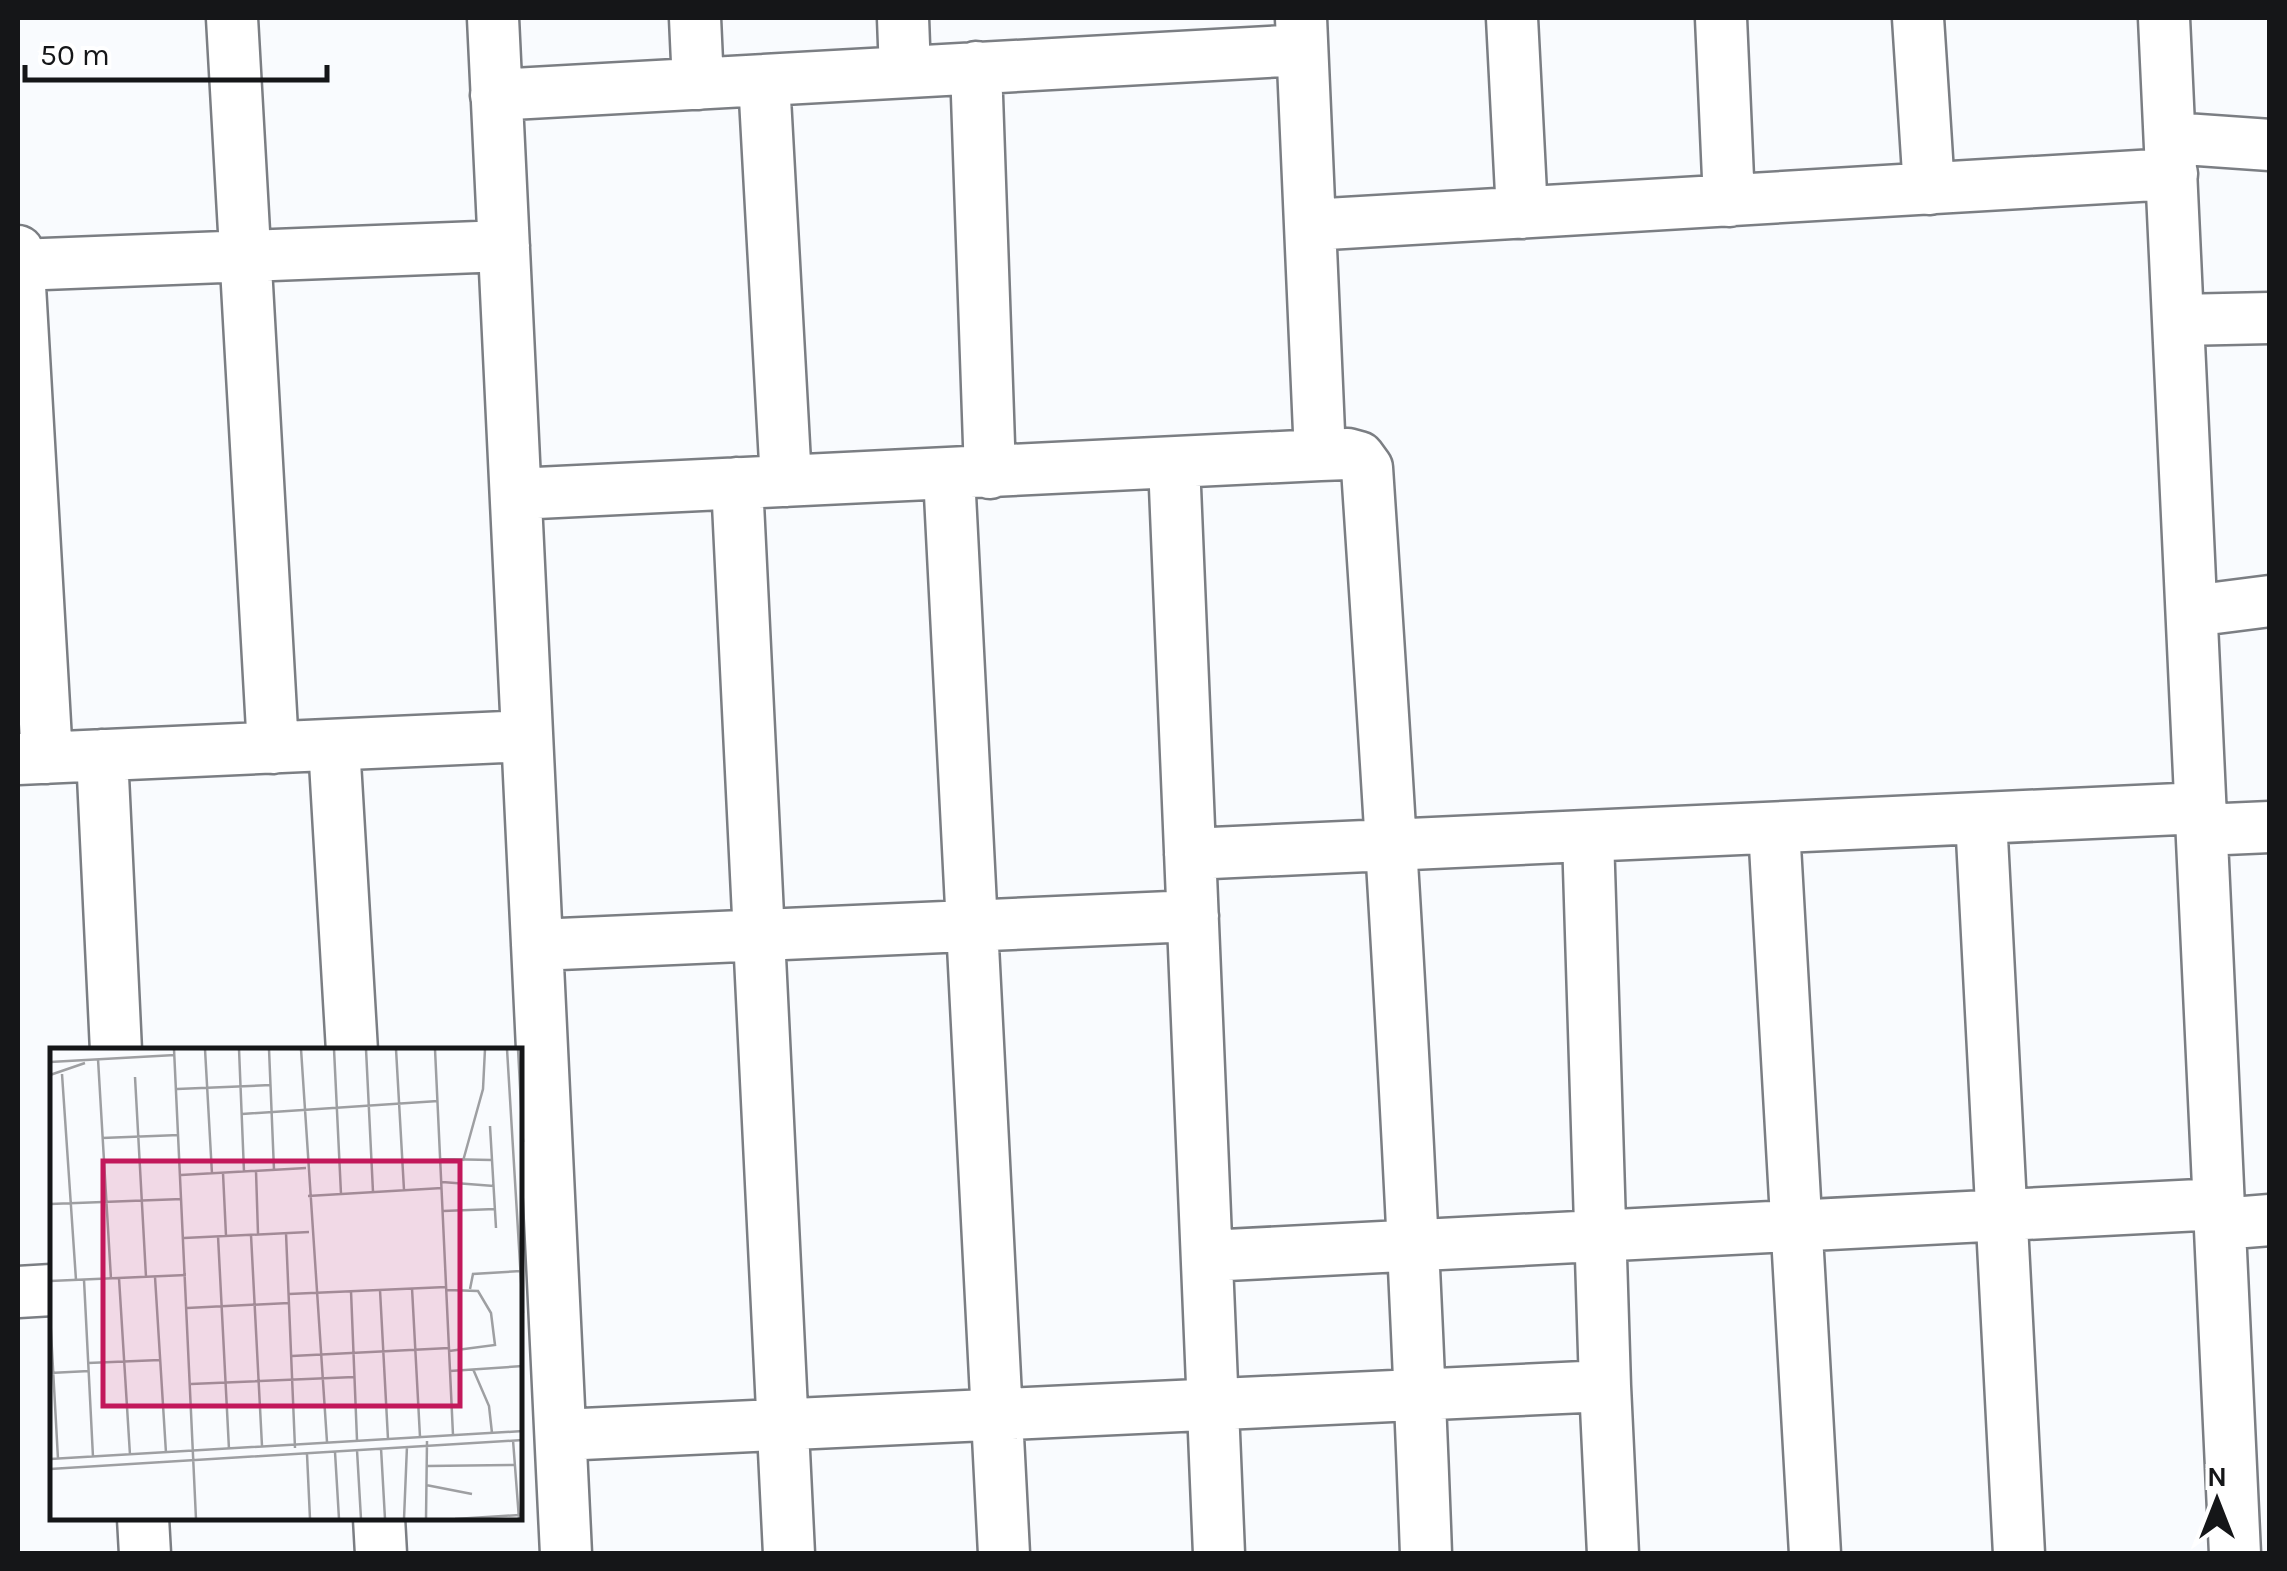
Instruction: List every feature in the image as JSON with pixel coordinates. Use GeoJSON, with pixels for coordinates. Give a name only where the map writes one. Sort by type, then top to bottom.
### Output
{"type":"FeatureCollection","features":[{"type":"Feature","properties":{"kind":"street"},"geometry":{"type":"LineString","coordinates":[[232,18],[273,748]]}},
{"type":"Feature","properties":{"kind":"street"},"geometry":{"type":"LineString","coordinates":[[493,18],[566,1554]]}},
{"type":"Feature","properties":{"kind":"street"},"geometry":{"type":"LineString","coordinates":[[695,18],[698,84]]}},
{"type":"Feature","properties":{"kind":"street"},"geometry":{"type":"LineString","coordinates":[[903,18],[905,72]]}},
{"type":"Feature","properties":{"kind":"street"},"geometry":{"type":"LineString","coordinates":[[1512,18],[1522,213]]}},
{"type":"Feature","properties":{"kind":"street"},"geometry":{"type":"LineString","coordinates":[[1721,18],[1729,200]]}},
{"type":"Feature","properties":{"kind":"street"},"geometry":{"type":"LineString","coordinates":[[1918,18],[1928,189]]}},
{"type":"Feature","properties":{"kind":"street"},"geometry":{"type":"LineString","coordinates":[[2164,18],[2219,1214],[2248,1349],[2235,1554]]}},
{"type":"Feature","properties":{"kind":"street"},"geometry":{"type":"LineString","coordinates":[[496,95],[976,67],[1094,39],[1302,34],[1320,455]]}},
{"type":"Feature","properties":{"kind":"street"},"geometry":{"type":"LineString","coordinates":[[976,67],[969,474],[972,926],[1004,1554]]}},
{"type":"Feature","properties":{"kind":"street"},"geometry":{"type":"LineString","coordinates":[[764,80],[786,481]]}},
{"type":"Feature","properties":{"kind":"street"},"geometry":{"type":"LineString","coordinates":[[1310,226],[1928,189],[2270,145]]}},
{"type":"Feature","properties":{"kind":"street"},"geometry":{"type":"LineString","coordinates":[[18,265],[504,246]]}},
{"type":"Feature","properties":{"kind":"street"},"geometry":{"type":"LineString","coordinates":[[18,250],[32,759],[527,736]]}},
{"type":"Feature","properties":{"kind":"street"},"geometry":{"type":"LineString","coordinates":[[2179,320],[2270,318]]}},
{"type":"Feature","properties":{"kind":"street"},"geometry":{"type":"LineString","coordinates":[[516,494],[1320,455],[1360,457],[1367,468],[1392,844],[1426,1554]]}},
{"type":"Feature","properties":{"kind":"street"},"geometry":{"type":"LineString","coordinates":[[1174,463],[1219,1554]]}},
{"type":"Feature","properties":{"kind":"street"},"geometry":{"type":"LineString","coordinates":[[737,483],[789,1554]]}},
{"type":"Feature","properties":{"kind":"street"},"geometry":{"type":"LineString","coordinates":[[2192,611],[2270,601]]}},
{"type":"Feature","properties":{"kind":"street"},"geometry":{"type":"LineString","coordinates":[[334,745],[352,1048]]}},
{"type":"Feature","properties":{"kind":"street"},"geometry":{"type":"LineString","coordinates":[[102,755],[116,1048]]}},
{"type":"Feature","properties":{"kind":"street"},"geometry":{"type":"LineString","coordinates":[[1190,854],[1981,818],[2202,819],[2270,828]]}},
{"type":"Feature","properties":{"kind":"street"},"geometry":{"type":"LineString","coordinates":[[1981,818],[2019,1554]]}},
{"type":"Feature","properties":{"kind":"street"},"geometry":{"type":"LineString","coordinates":[[1774,828],[1815,1554]]}},
{"type":"Feature","properties":{"kind":"street"},"geometry":{"type":"LineString","coordinates":[[1588,836],[1612,1554]]}},
{"type":"Feature","properties":{"kind":"street"},"geometry":{"type":"LineString","coordinates":[[538,945],[1193,916]]}},
{"type":"Feature","properties":{"kind":"street"},"geometry":{"type":"LineString","coordinates":[[1207,1256],[2002,1215],[2219,1214],[2270,1220]]}},
{"type":"Feature","properties":{"kind":"street"},"geometry":{"type":"LineString","coordinates":[[18,1292],[50,1290]]}},
{"type":"Feature","properties":{"kind":"street"},"geometry":{"type":"LineString","coordinates":[[561,1435],[1605,1386]]}},
{"type":"Feature","properties":{"kind":"street"},"geometry":{"type":"LineString","coordinates":[[143,1521],[145,1554]]}},
{"type":"Feature","properties":{"kind":"street"},"geometry":{"type":"LineString","coordinates":[[379,1521],[381,1554]]}}]}
